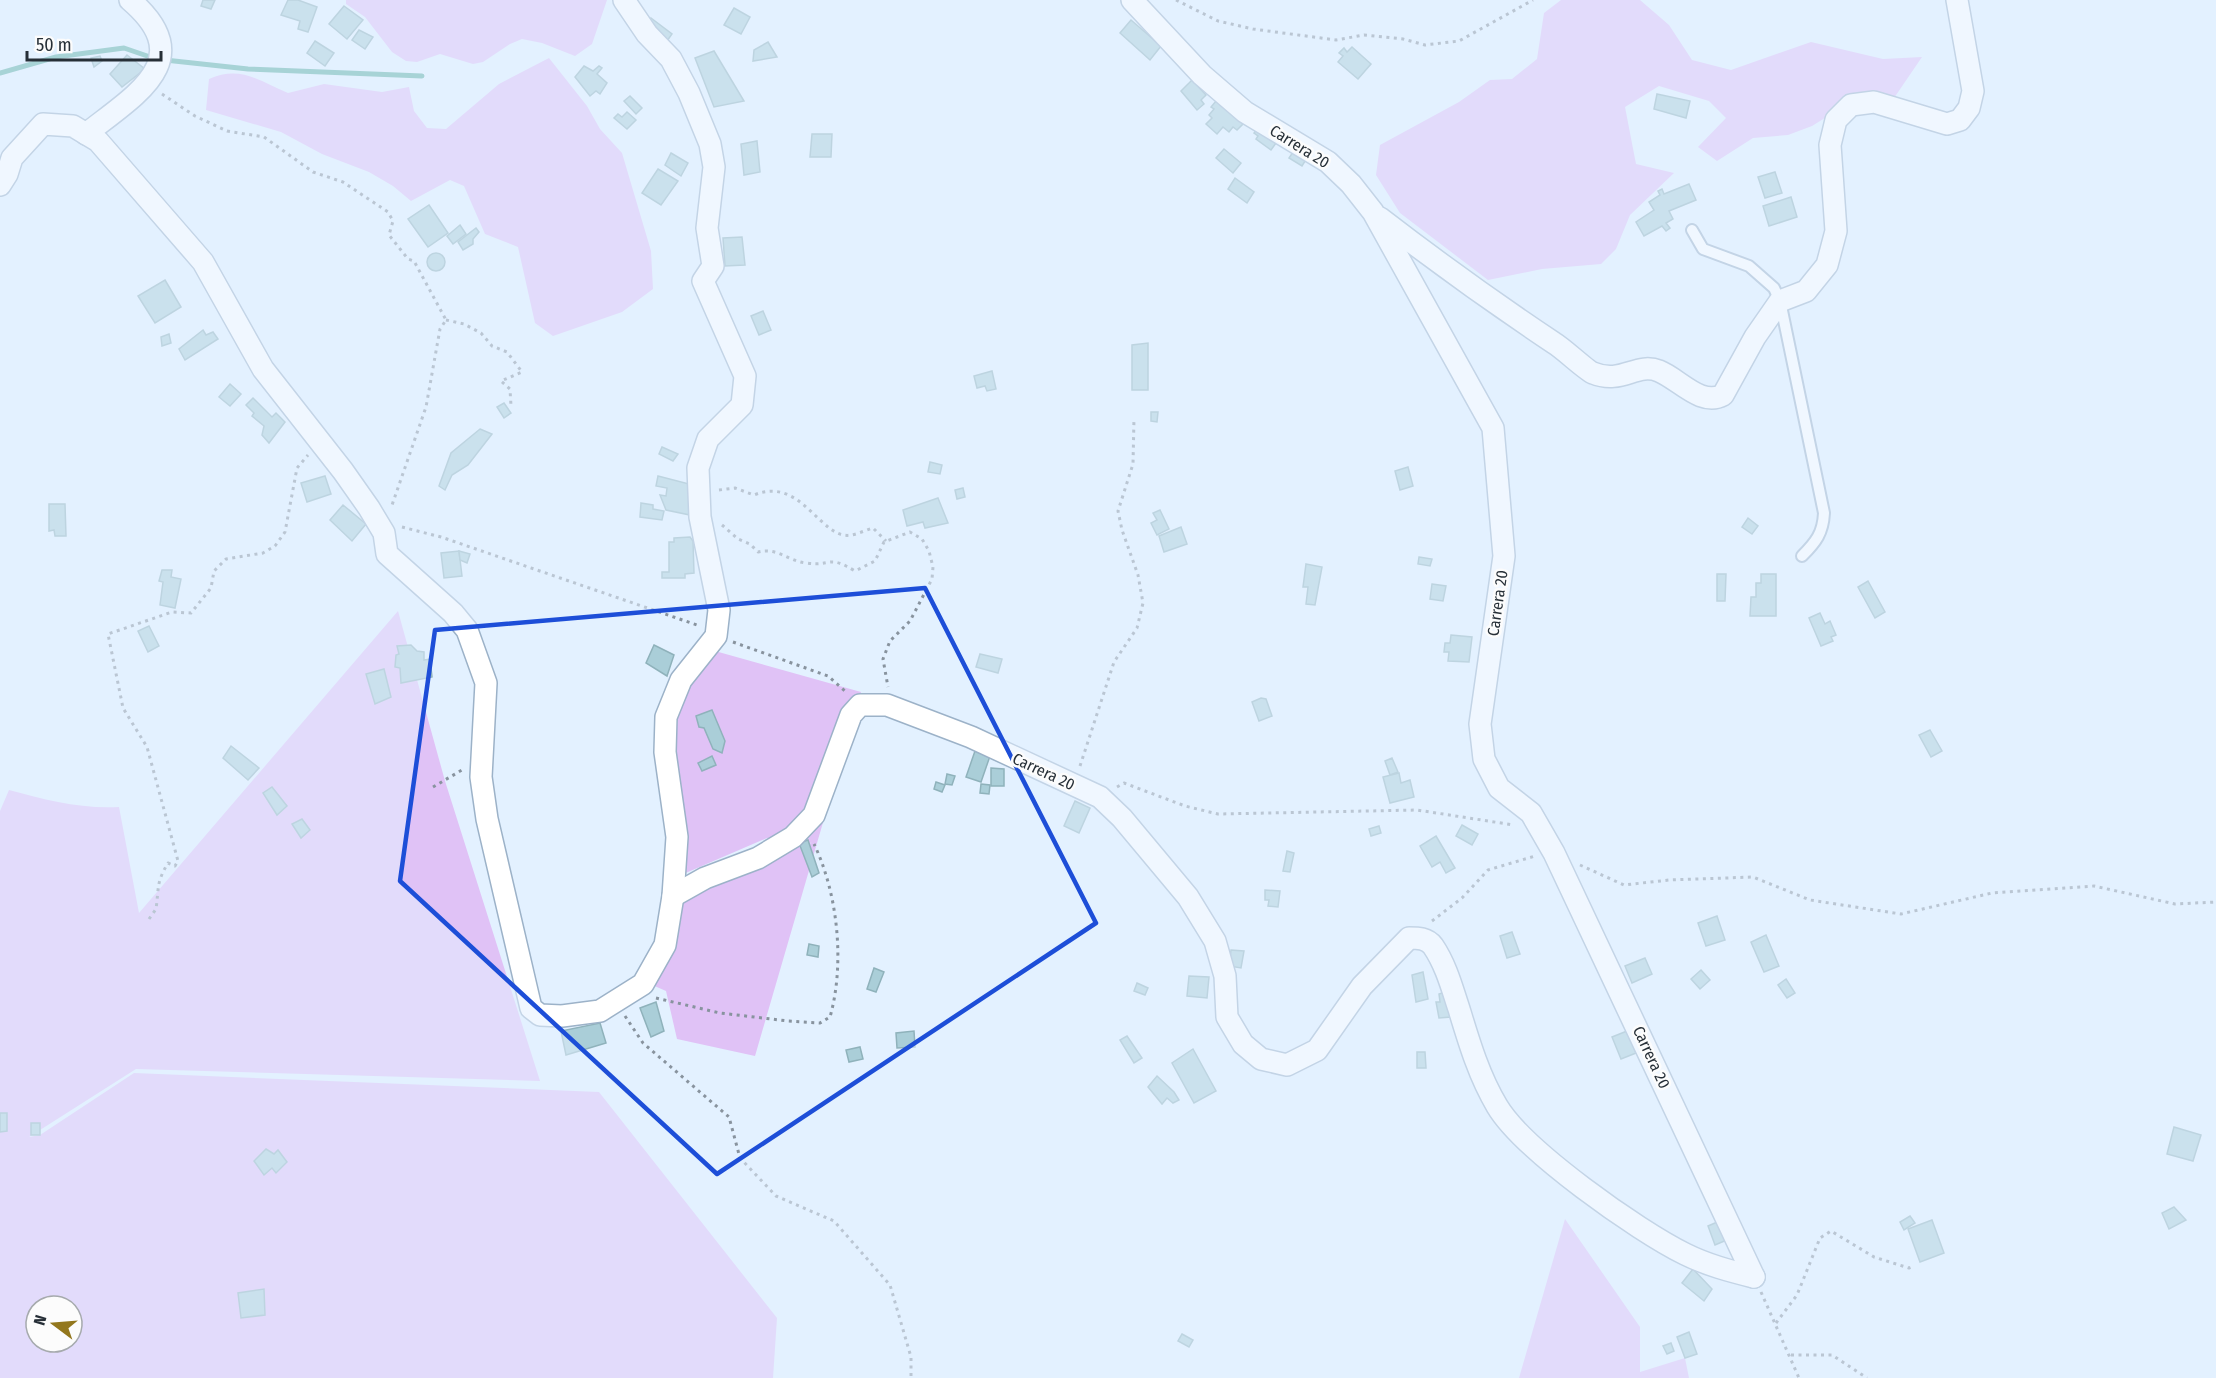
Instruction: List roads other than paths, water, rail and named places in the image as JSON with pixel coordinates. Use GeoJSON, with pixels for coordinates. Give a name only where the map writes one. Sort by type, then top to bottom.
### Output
{"type":"FeatureCollection","features":[{"type":"Feature","properties":{"kind":"street"},"geometry":{"type":"LineString","coordinates":[[86,134],[147,86],[160,60],[162,45],[149,16],[130,0]]}},
{"type":"Feature","properties":{"kind":"street"},"geometry":{"type":"LineString","coordinates":[[0,185],[7,174],[12,158],[43,124],[73,126],[98,141],[202,262],[263,369],[343,471],[384,533],[387,554],[453,613],[467,630],[486,683],[481,777],[487,819],[531,1008],[540,1015],[562,1016],[600,1011],[641,986],[665,945],[674,896],[677,837],[665,752],[666,717],[681,680],[716,636],[719,610],[700,517],[704,496],[698,468],[708,439],[742,405],[745,376],[703,281],[713,266],[707,228],[714,167],[710,144],[689,93],[670,58],[647,34],[624,0]]}},
{"type":"Feature","properties":{"kind":"street","name":"Carrera 20"},"geometry":{"type":"LineString","coordinates":[[674,896],[705,878],[758,858],[793,837],[814,815],[851,715],[860,705],[887,705],[971,737],[1100,797],[1122,818],[1188,897],[1215,941],[1225,976],[1227,1017],[1243,1044],[1261,1059],[1287,1065],[1317,1050],[1356,994],[1408,938],[1420,938],[1432,944],[1448,975],[1476,1063],[1498,1108],[1533,1148],[1612,1208],[1683,1254],[1714,1267],[1754,1277],[1554,852],[1531,813],[1499,788],[1484,759],[1480,724],[1504,556],[1492,428],[1373,212],[1352,184],[1328,162],[1245,112],[1219,90],[1131,0]]}},
{"type":"Feature","properties":{"kind":"street"},"geometry":{"type":"LineString","coordinates":[[1373,212],[1471,288],[1574,356],[1592,373],[1619,378],[1646,367],[1659,371],[1705,398],[1715,399],[1723,395],[1755,337],[1780,301],[1806,291],[1827,265],[1836,231],[1830,145],[1836,120],[1851,105],[1874,102],[1947,124],[1960,120],[1969,108],[1973,91],[1957,0]]}},
{"type":"Feature","properties":{"kind":"lane"},"geometry":{"type":"LineString","coordinates":[[1692,231],[1703,249],[1749,266],[1774,288],[1780,301],[1824,513],[1823,529],[1815,543],[1802,556]]}},
{"type":"Feature","properties":{"kind":"waterway"},"geometry":{"type":"LineString","coordinates":[[0,73],[56,57],[124,48],[156,59]]}},
{"type":"Feature","properties":{"kind":"waterway"},"geometry":{"type":"LineString","coordinates":[[165,60],[248,69],[422,76]]}}]}
